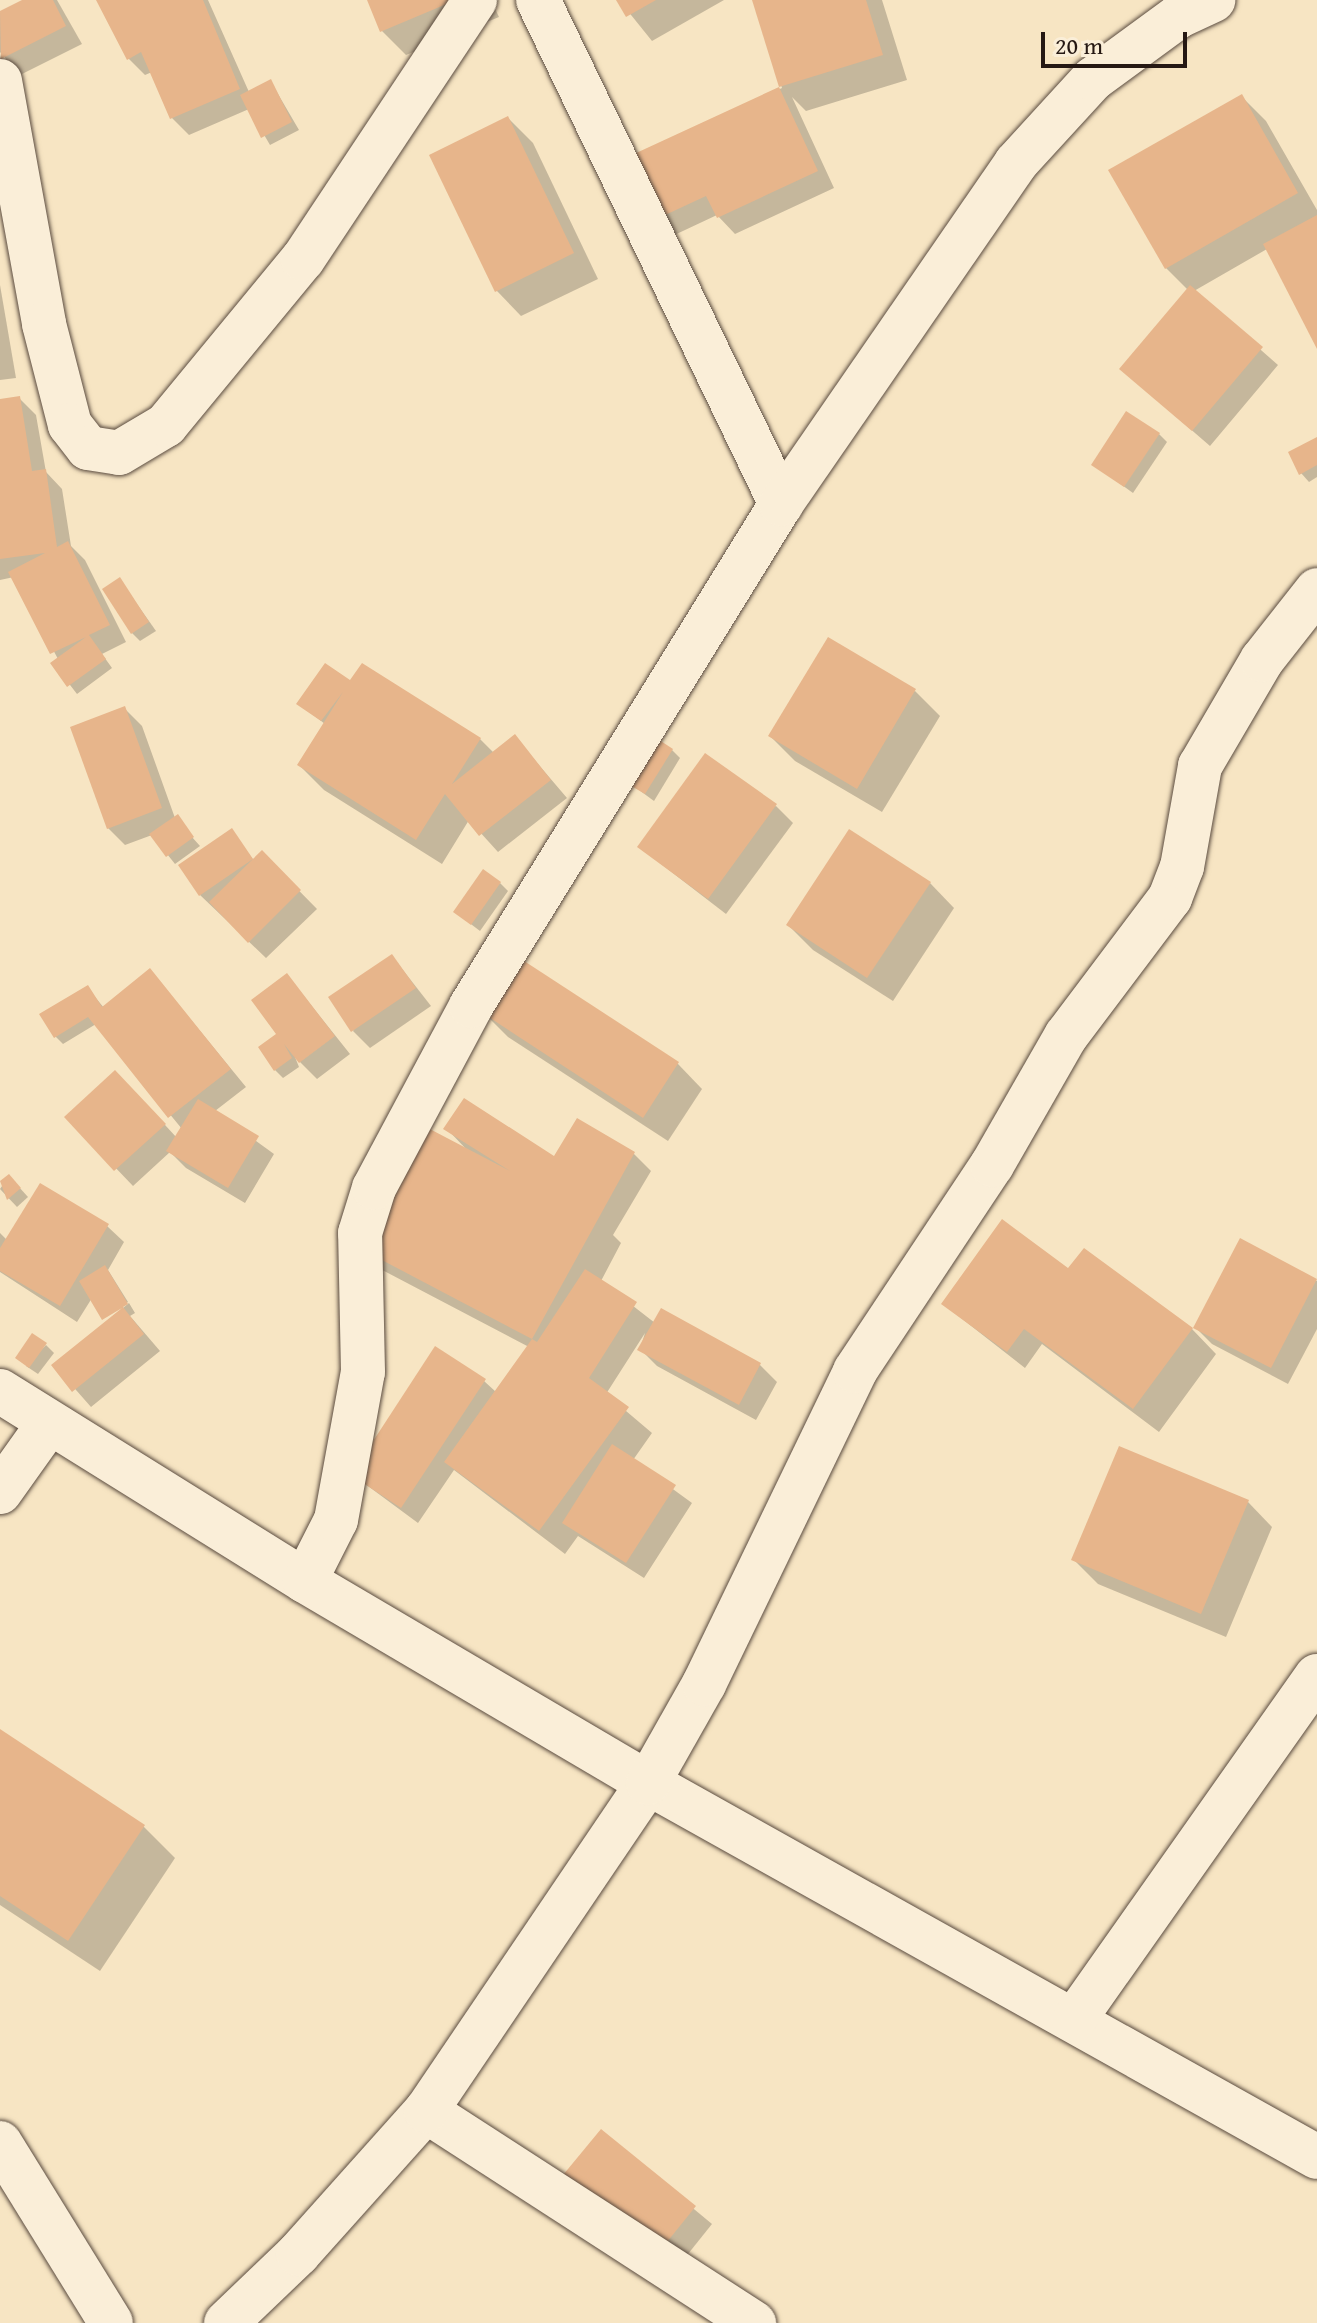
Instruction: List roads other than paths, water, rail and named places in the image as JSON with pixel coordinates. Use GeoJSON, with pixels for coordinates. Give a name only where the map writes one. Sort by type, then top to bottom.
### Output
{"type":"FeatureCollection","features":[{"type":"Feature","properties":{"kind":"street"},"geometry":{"type":"LineString","coordinates":[[0,81],[44,324],[70,425],[88,448],[119,453],[166,425],[303,259],[475,0]]}},
{"type":"Feature","properties":{"kind":"street"},"geometry":{"type":"LineString","coordinates":[[538,0],[781,504]]}},
{"type":"Feature","properties":{"kind":"street"},"geometry":{"type":"LineString","coordinates":[[305,1581],[336,1520],[363,1372],[360,1233],[374,1188],[471,1006],[781,504],[1016,163],[1093,79],[1188,5]]}},
{"type":"Feature","properties":{"kind":"street"},"geometry":{"type":"LineString","coordinates":[[226,2323],[298,2254],[426,2111],[648,1783],[704,1684],[855,1371],[992,1165],[1066,1036],[1170,898],[1182,867],[1200,766],[1262,660],[1317,590]]}},
{"type":"Feature","properties":{"kind":"street"},"geometry":{"type":"LineString","coordinates":[[0,1391],[305,1581],[648,1783],[1317,2157]]}},
{"type":"Feature","properties":{"kind":"street"},"geometry":{"type":"LineString","coordinates":[[0,1492],[49,1423]]}},
{"type":"Feature","properties":{"kind":"street"},"geometry":{"type":"LineString","coordinates":[[1074,2020],[1317,1676]]}},
{"type":"Feature","properties":{"kind":"street"},"geometry":{"type":"LineString","coordinates":[[426,2111],[754,2323]]}},
{"type":"Feature","properties":{"kind":"street"},"geometry":{"type":"LineString","coordinates":[[0,2143],[111,2323]]}}]}
